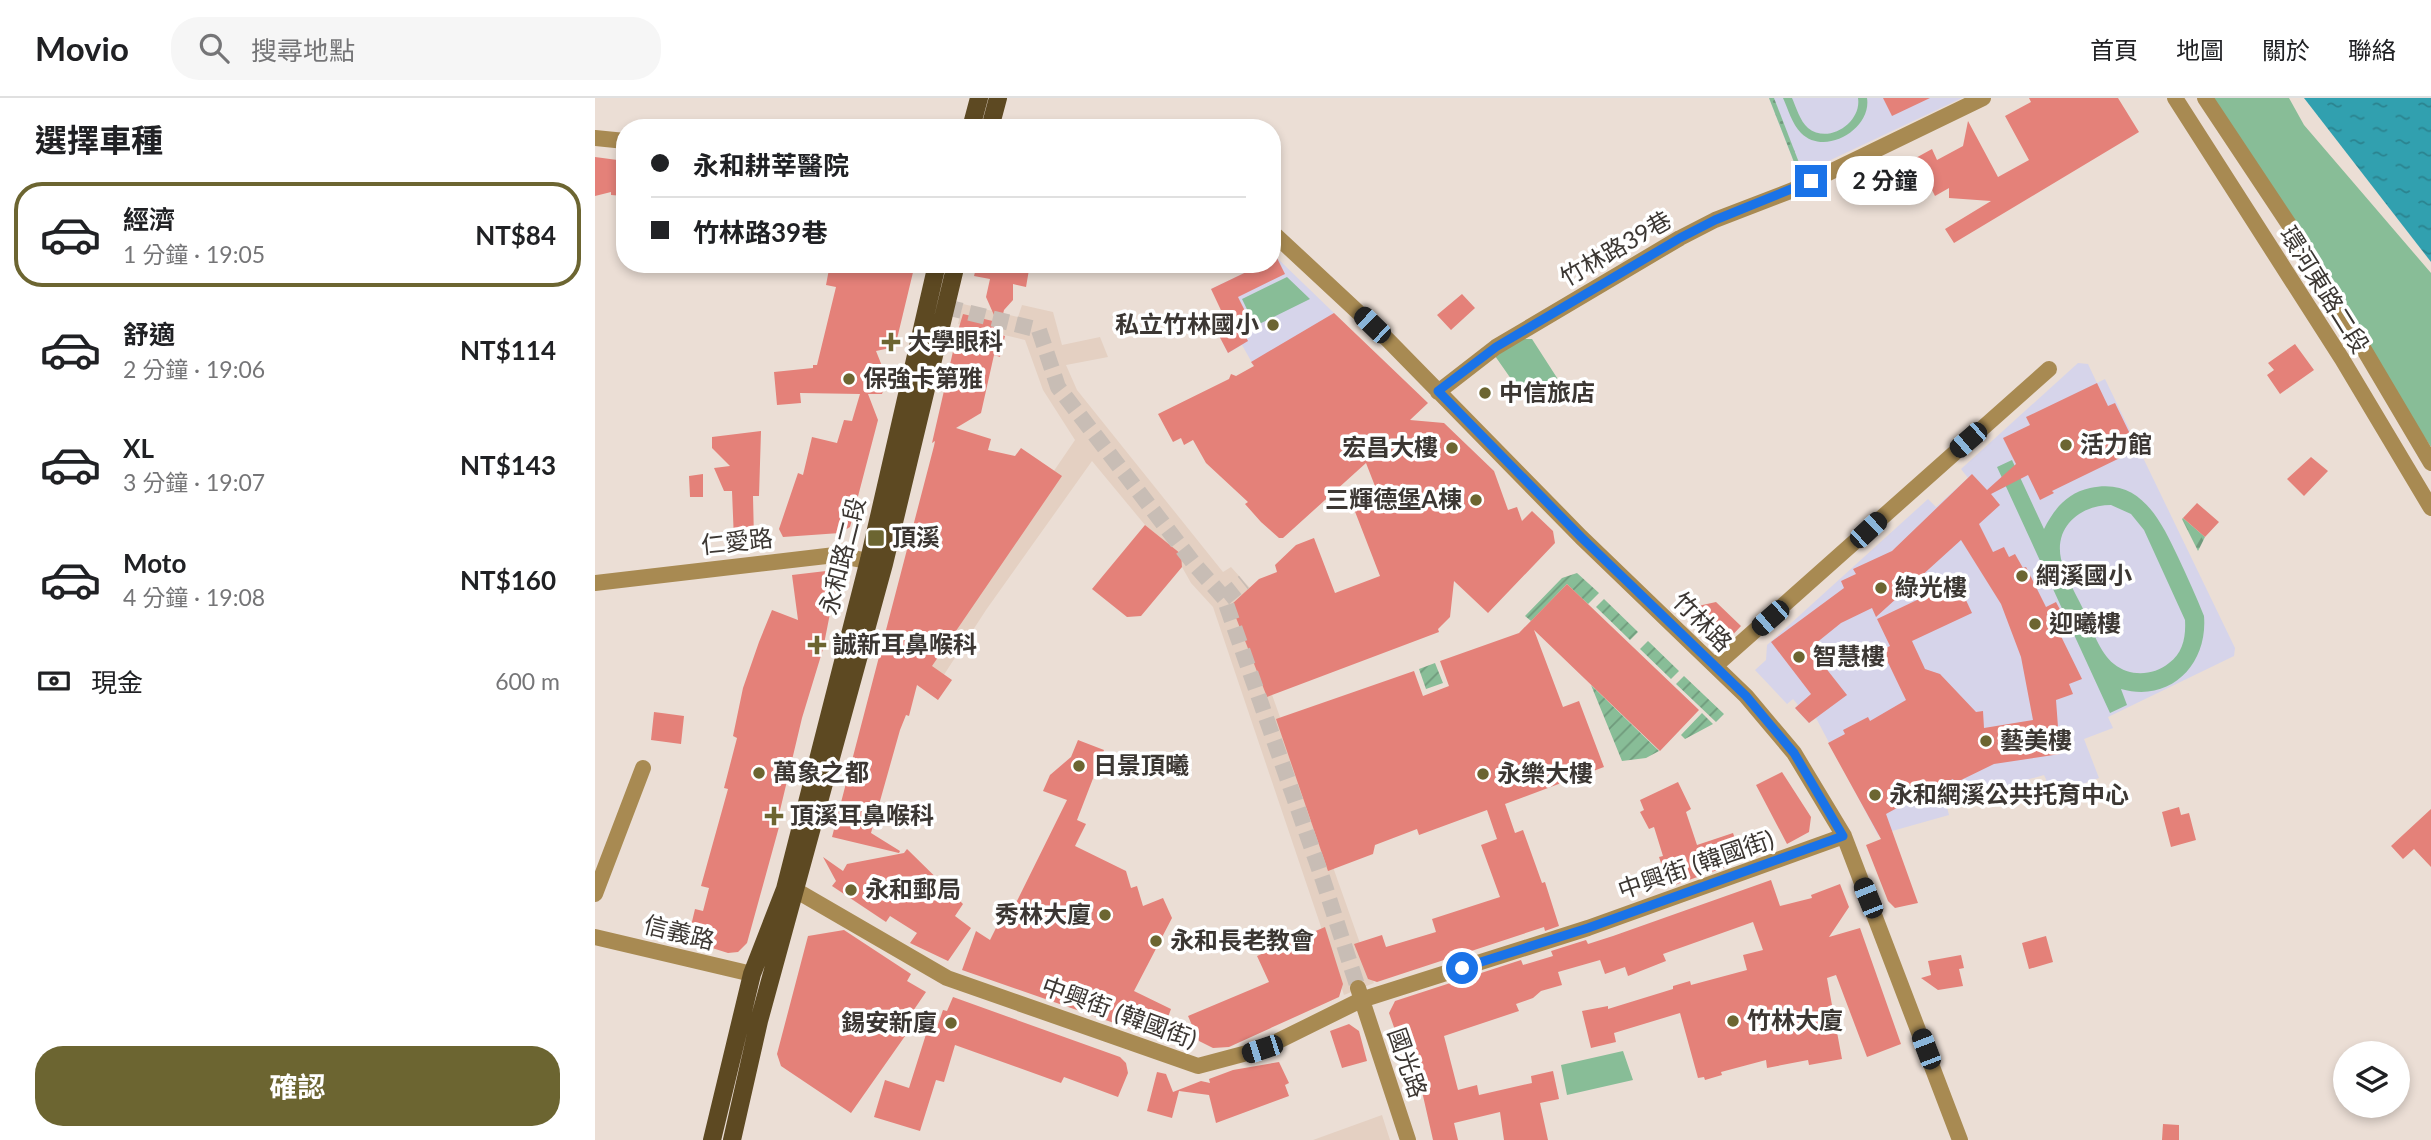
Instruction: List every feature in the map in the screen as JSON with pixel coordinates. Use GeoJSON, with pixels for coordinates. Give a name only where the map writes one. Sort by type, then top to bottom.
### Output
{"type":"FeatureCollection","features":[{"type":"Feature","properties":{"kind":"main road"},"geometry":{"type":"LineString","coordinates":[[973,119],[979,98]]}},
{"type":"Feature","properties":{"kind":"main road"},"geometry":{"type":"LineString","coordinates":[[992,119],[998,98]]}},
{"type":"Feature","properties":{"kind":"main road","name":"永和路二段"},"geometry":{"type":"LineString","coordinates":[[876,562],[935,273]]}},
{"type":"Feature","properties":{"kind":"main road","name":"永和路二段"},"geometry":{"type":"LineString","coordinates":[[732,1140],[791,890],[954,273]]}},
{"type":"Feature","properties":{"kind":"main road","name":"永和路二段"},"geometry":{"type":"LineString","coordinates":[[712,1140],[752,974],[791,890]]}},
{"type":"Feature","properties":{"kind":"street","name":"竹林路39巷"},"geometry":{"type":"LineString","coordinates":[[1438,391],[1496,347],[1680,238],[1715,220],[1793,190],[1983,98]]}},
{"type":"Feature","properties":{"kind":"street","name":"環河東路二段"},"geometry":{"type":"LineString","coordinates":[[2175,98],[2342,359],[2431,509]]}},
{"type":"Feature","properties":{"kind":"street","name":"環河東路二段"},"geometry":{"type":"LineString","coordinates":[[2205,98],[2298,238],[2431,463]]}},
{"type":"Feature","properties":{"kind":"street"},"geometry":{"type":"LineString","coordinates":[[595,138],[616,140]]}},
{"type":"Feature","properties":{"kind":"street","name":"竹林路"},"geometry":{"type":"LineString","coordinates":[[1281,239],[1438,391],[1581,537],[1746,696],[1794,753],[1843,836],[1960,1140]]}},
{"type":"Feature","properties":{"kind":"street"},"geometry":{"type":"LineString","coordinates":[[1715,666],[2049,369]]}},
{"type":"Feature","properties":{"kind":"street","name":"仁愛路"},"geometry":{"type":"LineString","coordinates":[[595,583],[835,555],[876,562]]}},
{"type":"Feature","properties":{"kind":"street"},"geometry":{"type":"LineString","coordinates":[[595,894],[643,768]]}},
{"type":"Feature","properties":{"kind":"street","name":"中興街 (韓國街)"},"geometry":{"type":"LineString","coordinates":[[791,890],[947,978],[1198,1066],[1262,1049],[1360,994],[1588,928],[1843,836]]}},
{"type":"Feature","properties":{"kind":"street","name":"信義路"},"geometry":{"type":"LineString","coordinates":[[595,937],[752,974]]}},
{"type":"Feature","properties":{"kind":"street","name":"國光路"},"geometry":{"type":"LineString","coordinates":[[1360,994],[1408,1140]]}},
{"type":"Feature","properties":{"kind":"shaded area"},"geometry":{"type":"Polygon","coordinates":[[[1769,98],[1962,98],[1799,175],[1769,98]]]}},
{"type":"Feature","properties":{"kind":"shaded area","name":"私立竹林國小"},"geometry":{"type":"Polygon","coordinates":[[[1281,262],[1334,313],[1255,368],[1242,345],[1228,353],[1215,328],[1228,320],[1211,289],[1244,273],[1281,273],[1281,262]]]}},
{"type":"Feature","properties":{"kind":"shaded area"},"geometry":{"type":"Polygon","coordinates":[[[963,304],[1018,317],[1022,305],[1053,312],[1062,345],[1100,337],[1108,357],[1066,365],[1077,390],[1223,572],[1231,567],[1258,597],[1241,607],[1374,983],[1344,995],[1213,607],[1191,583],[1182,567],[1180,554],[1145,525],[1092,461],[986,610],[936,687],[916,673],[1075,440],[1043,390],[1025,340],[958,324],[963,304]]]}},
{"type":"Feature","properties":{"kind":"shaded area","name":"網溪國小"},"geometry":{"type":"Polygon","coordinates":[[[2078,363],[2088,364],[2097,383],[2105,379],[2235,648],[2234,656],[2108,717],[2113,728],[2084,739],[2099,778],[2053,795],[2044,775],[1946,803],[1949,815],[1878,835],[1816,718],[1809,723],[1795,708],[1798,705],[1793,699],[1787,704],[1755,670],[1766,660],[1767,645],[1928,499],[1936,507],[1968,478],[1961,469],[2078,363]]]}},
{"type":"Feature","properties":{"kind":"shaded area"},"geometry":{"type":"Polygon","coordinates":[[[1382,1115],[1390,1140],[1313,1140],[1382,1115]]]}},
{"type":"Feature","properties":{"kind":"green space"},"geometry":{"type":"Polygon","coordinates":[[[1769,98],[1774,98],[1803,173],[1799,175],[1769,98]]]}},
{"type":"Feature","properties":{"kind":"green space"},"geometry":{"type":"Polygon","coordinates":[[[1783,98],[1792,98],[1800,118],[1816,133],[1834,132],[1849,123],[1858,107],[1858,98],[1867,98],[1867,109],[1855,129],[1834,141],[1822,142],[1811,140],[1801,133],[1783,98]]]}},
{"type":"Feature","properties":{"kind":"green space"},"geometry":{"type":"Polygon","coordinates":[[[2200,98],[2289,98],[2304,125],[2431,273],[2431,447],[2200,98]]]}},
{"type":"Feature","properties":{"kind":"green space"},"geometry":{"type":"Polygon","coordinates":[[[1287,277],[1310,299],[1255,326],[1242,299],[1287,277]]]}},
{"type":"Feature","properties":{"kind":"green space"},"geometry":{"type":"Polygon","coordinates":[[[1518,339],[1532,339],[1561,384],[1530,406],[1495,356],[1518,339]]]}},
{"type":"Feature","properties":{"kind":"green space"},"geometry":{"type":"Polygon","coordinates":[[[2012,460],[2044,529],[2062,503],[2090,488],[2107,486],[2122,489],[2146,504],[2164,529],[2204,616],[2204,634],[2200,650],[2182,676],[2170,685],[2155,690],[2139,692],[2121,689],[2127,705],[2110,713],[1997,467],[2012,460]],[[2111,505],[2080,513],[2066,527],[2060,547],[2066,573],[2104,653],[2120,668],[2141,673],[2156,670],[2174,659],[2184,638],[2185,620],[2144,530],[2131,514],[2111,505]]]}},
{"type":"Feature","properties":{"kind":"green space"},"geometry":{"type":"Polygon","coordinates":[[[2182,519],[2205,537],[2198,551],[2182,519]]]}},
{"type":"Feature","properties":{"kind":"green space"},"geometry":{"type":"Polygon","coordinates":[[[1577,573],[1599,593],[1588,604],[1567,584],[1531,621],[1525,616],[1562,578],[1577,573]]]}},
{"type":"Feature","properties":{"kind":"green space"},"geometry":{"type":"Polygon","coordinates":[[[1604,599],[1638,632],[1630,640],[1596,607],[1604,599]]]}},
{"type":"Feature","properties":{"kind":"green space"},"geometry":{"type":"Polygon","coordinates":[[[1648,641],[1679,671],[1671,679],[1640,649],[1648,641]]]}},
{"type":"Feature","properties":{"kind":"green space"},"geometry":{"type":"Polygon","coordinates":[[[1435,663],[1443,683],[1426,689],[1419,669],[1435,663]]]}},
{"type":"Feature","properties":{"kind":"green space"},"geometry":{"type":"Polygon","coordinates":[[[1684,676],[1724,714],[1716,722],[1676,684],[1684,676]]]}},
{"type":"Feature","properties":{"kind":"green space"},"geometry":{"type":"Polygon","coordinates":[[[1591,685],[1659,751],[1646,758],[1622,761],[1591,685]]]}},
{"type":"Feature","properties":{"kind":"green space"},"geometry":{"type":"Polygon","coordinates":[[[1702,713],[1713,724],[1685,739],[1681,735],[1702,713]]]}},
{"type":"Feature","properties":{"kind":"green space"},"geometry":{"type":"Polygon","coordinates":[[[1623,1051],[1633,1080],[1567,1095],[1561,1065],[1623,1051]]]}},
{"type":"Feature","properties":{"kind":"water"},"geometry":{"type":"Polygon","coordinates":[[[2304,98],[2431,98],[2431,262],[2304,98]]]}},
{"type":"Feature","properties":{"kind":"building"},"geometry":{"type":"Polygon","coordinates":[[[1883,98],[1930,98],[1892,116],[1883,98]]]}},
{"type":"Feature","properties":{"kind":"building"},"geometry":{"type":"Polygon","coordinates":[[[2029,98],[2118,98],[2139,132],[1954,243],[1945,229],[1991,201],[1949,198],[1949,188],[1935,196],[1930,186],[1919,191],[1915,184],[1904,190],[1892,171],[1932,149],[1937,160],[1963,146],[1968,121],[1998,177],[2029,160],[2005,116],[2031,102],[2029,98]]]}},
{"type":"Feature","properties":{"kind":"building"},"geometry":{"type":"Polygon","coordinates":[[[595,157],[616,160],[616,195],[611,195],[611,192],[595,196],[595,157]]]}},
{"type":"Feature","properties":{"kind":"building"},"geometry":{"type":"Polygon","coordinates":[[[1281,266],[1285,274],[1238,297],[1252,325],[1243,331],[1248,341],[1228,353],[1215,328],[1226,321],[1211,289],[1244,273],[1281,273],[1281,266]]]}},
{"type":"Feature","properties":{"kind":"building"},"geometry":{"type":"Polygon","coordinates":[[[828,273],[913,273],[896,343],[890,348],[876,351],[884,371],[884,388],[882,394],[868,394],[878,420],[850,527],[840,533],[783,537],[779,529],[798,473],[803,475],[812,437],[837,443],[844,420],[852,421],[860,394],[800,393],[801,403],[777,405],[774,372],[813,368],[813,365],[817,365],[836,287],[826,285],[828,273]]]}},
{"type":"Feature","properties":{"kind":"building"},"geometry":{"type":"Polygon","coordinates":[[[975,273],[1028,273],[1026,287],[1013,284],[1013,300],[1004,310],[998,334],[1005,336],[1000,357],[994,355],[981,413],[956,428],[991,439],[988,450],[1015,456],[1021,448],[1062,476],[932,666],[952,680],[938,700],[917,685],[909,716],[906,715],[900,730],[871,833],[900,851],[899,853],[832,837],[934,446],[935,441],[932,443],[963,314],[997,322],[986,297],[990,279],[974,276],[975,273]]]}},
{"type":"Feature","properties":{"kind":"building"},"geometry":{"type":"Polygon","coordinates":[[[1462,294],[1475,308],[1451,330],[1437,315],[1462,294]]]}},
{"type":"Feature","properties":{"kind":"building"},"geometry":{"type":"Polygon","coordinates":[[[1334,313],[1428,403],[1410,420],[1444,423],[1494,471],[1508,510],[1517,507],[1522,521],[1532,511],[1553,531],[1555,543],[1488,613],[1454,581],[1450,617],[1438,629],[1439,632],[1267,697],[1231,605],[1259,579],[1277,572],[1275,565],[1296,545],[1314,538],[1335,593],[1380,576],[1354,509],[1380,499],[1366,463],[1283,538],[1279,538],[1245,504],[1248,502],[1206,463],[1193,440],[1184,445],[1181,438],[1173,442],[1158,414],[1229,379],[1231,374],[1236,376],[1254,366],[1251,362],[1334,313]]]}},
{"type":"Feature","properties":{"kind":"building"},"geometry":{"type":"Polygon","coordinates":[[[2295,344],[2314,370],[2280,394],[2267,375],[2274,370],[2268,363],[2295,344]]]}},
{"type":"Feature","properties":{"kind":"building"},"geometry":{"type":"Polygon","coordinates":[[[2097,383],[2108,406],[2115,403],[2131,436],[2124,440],[2129,449],[2122,453],[2124,456],[2052,491],[2054,493],[2040,500],[2028,475],[1991,494],[2000,505],[1979,524],[1993,552],[2004,547],[2009,557],[2015,554],[2023,568],[2026,567],[2046,607],[2056,602],[2066,621],[2056,626],[2082,679],[2069,684],[2073,694],[2056,700],[2060,754],[1994,764],[1955,783],[1953,779],[1937,786],[1886,814],[1918,903],[1895,908],[1888,901],[1866,845],[1881,839],[1828,743],[1845,734],[1843,730],[1868,717],[1870,721],[1906,700],[1882,650],[1890,646],[1877,619],[1957,581],[1972,613],[1912,641],[1925,669],[1940,674],[1976,712],[1983,711],[1984,728],[2033,720],[2021,657],[2001,604],[1961,540],[1876,617],[1872,608],[1841,623],[1810,648],[1847,695],[1809,723],[1795,708],[1811,694],[1771,642],[1844,588],[1841,581],[1856,574],[1853,569],[1892,551],[1972,474],[1987,490],[2016,464],[2003,438],[2030,425],[2026,417],[2097,383]]]}},
{"type":"Feature","properties":{"kind":"building"},"geometry":{"type":"Polygon","coordinates":[[[761,431],[759,496],[753,496],[754,539],[734,540],[732,491],[724,491],[714,468],[730,466],[712,448],[712,437],[761,431]]]}},
{"type":"Feature","properties":{"kind":"building"},"geometry":{"type":"Polygon","coordinates":[[[2311,457],[2328,471],[2304,496],[2287,479],[2311,457]]]}},
{"type":"Feature","properties":{"kind":"building"},"geometry":{"type":"Polygon","coordinates":[[[703,474],[703,497],[690,497],[689,476],[703,474]]]}},
{"type":"Feature","properties":{"kind":"building"},"geometry":{"type":"Polygon","coordinates":[[[2197,503],[2219,522],[2205,537],[2183,518],[2197,503]]]}},
{"type":"Feature","properties":{"kind":"building"},"geometry":{"type":"Polygon","coordinates":[[[1145,525],[1181,554],[1182,567],[1141,616],[1127,617],[1092,589],[1145,525]]]}},
{"type":"Feature","properties":{"kind":"building"},"geometry":{"type":"Polygon","coordinates":[[[826,571],[836,583],[823,649],[802,718],[777,823],[773,822],[779,827],[747,943],[738,952],[728,953],[693,942],[696,932],[690,930],[695,909],[703,911],[709,888],[701,886],[728,789],[724,788],[737,738],[733,736],[743,688],[772,610],[798,620],[792,575],[826,571]]]}},
{"type":"Feature","properties":{"kind":"building"},"geometry":{"type":"Polygon","coordinates":[[[1567,584],[1699,710],[1660,751],[1534,630],[1563,707],[1579,701],[1604,767],[1505,804],[1515,833],[1523,830],[1542,883],[1545,882],[1559,926],[1545,931],[1544,927],[1377,982],[1368,979],[1354,944],[1382,935],[1386,947],[1436,932],[1432,919],[1500,897],[1481,845],[1497,839],[1487,810],[1419,835],[1417,829],[1375,845],[1373,854],[1328,871],[1276,719],[1414,671],[1423,696],[1449,686],[1440,661],[1519,633],[1567,584]]]}},
{"type":"Feature","properties":{"kind":"building"},"geometry":{"type":"Polygon","coordinates":[[[1716,602],[1741,626],[1727,641],[1718,632],[1721,629],[1698,606],[1716,602]]]}},
{"type":"Feature","properties":{"kind":"building"},"geometry":{"type":"Polygon","coordinates":[[[654,712],[684,716],[681,744],[651,740],[654,712]]]}},
{"type":"Feature","properties":{"kind":"building"},"geometry":{"type":"Polygon","coordinates":[[[1078,740],[1104,750],[1077,820],[1086,824],[1075,846],[1126,871],[1131,888],[1137,886],[1143,906],[1163,898],[1172,918],[1134,991],[1171,1009],[1160,1039],[962,970],[976,931],[990,940],[1007,906],[1013,909],[1067,800],[1043,791],[1050,775],[1071,757],[1078,740]]]}},
{"type":"Feature","properties":{"kind":"building"},"geometry":{"type":"Polygon","coordinates":[[[1782,772],[1811,817],[1809,832],[1787,844],[1756,785],[1782,772]]]}},
{"type":"Feature","properties":{"kind":"building"},"geometry":{"type":"Polygon","coordinates":[[[1678,782],[1691,809],[1686,812],[1697,845],[1733,833],[1743,861],[1669,887],[1659,857],[1663,856],[1654,827],[1649,829],[1640,812],[1644,810],[1640,800],[1678,782]]]}},
{"type":"Feature","properties":{"kind":"building"},"geometry":{"type":"Polygon","coordinates":[[[2179,807],[2181,815],[2189,813],[2196,840],[2171,847],[2162,812],[2179,807]]]}},
{"type":"Feature","properties":{"kind":"building"},"geometry":{"type":"Polygon","coordinates":[[[2431,809],[2431,867],[2414,849],[2403,859],[2391,846],[2431,809]]]}},
{"type":"Feature","properties":{"kind":"building","name":"永和郵局"},"geometry":{"type":"Polygon","coordinates":[[[907,849],[963,904],[955,916],[971,928],[948,961],[910,943],[917,933],[890,916],[886,922],[832,886],[836,881],[823,857],[843,871],[847,864],[904,853],[907,849]]]}},
{"type":"Feature","properties":{"kind":"building"},"geometry":{"type":"Polygon","coordinates":[[[1771,880],[1780,906],[1812,898],[1811,895],[1840,884],[1849,907],[1829,937],[1860,928],[1901,1044],[1867,1057],[1836,975],[1827,978],[1842,1059],[1809,1065],[1808,1060],[1767,1068],[1766,1060],[1721,1072],[1722,1075],[1705,1080],[1704,1077],[1698,1078],[1680,1013],[1614,1033],[1616,1042],[1591,1048],[1582,1011],[1608,1006],[1608,1009],[1690,981],[1691,985],[1747,970],[1743,955],[1763,950],[1753,922],[1663,954],[1666,961],[1628,976],[1625,967],[1605,974],[1600,960],[1558,972],[1562,985],[1541,991],[1533,998],[1516,1004],[1519,1011],[1444,1036],[1458,1090],[1477,1085],[1479,1095],[1532,1083],[1531,1076],[1553,1071],[1559,1099],[1540,1103],[1548,1140],[1504,1140],[1500,1112],[1454,1123],[1458,1140],[1433,1140],[1421,1087],[1417,1088],[1406,1049],[1402,1050],[1389,1013],[1395,1001],[1521,960],[1523,965],[1553,956],[1551,951],[1586,940],[1588,944],[1613,936],[1771,880]]]}},
{"type":"Feature","properties":{"kind":"building"},"geometry":{"type":"Polygon","coordinates":[[[1325,927],[1343,984],[1339,997],[1229,1047],[1213,1048],[1199,1041],[1188,1016],[1269,982],[1257,956],[1325,927]]]}},
{"type":"Feature","properties":{"kind":"building"},"geometry":{"type":"Polygon","coordinates":[[[844,930],[911,974],[907,981],[926,992],[911,1014],[917,1019],[851,1113],[781,1066],[777,1054],[808,936],[844,930]]]}},
{"type":"Feature","properties":{"kind":"building"},"geometry":{"type":"Polygon","coordinates":[[[2046,936],[2053,962],[2029,969],[2022,943],[2046,936]]]}},
{"type":"Feature","properties":{"kind":"building"},"geometry":{"type":"Polygon","coordinates":[[[1961,955],[1964,968],[1959,969],[1963,986],[1938,990],[1921,978],[1931,975],[1928,961],[1961,955]]]}},
{"type":"Feature","properties":{"kind":"building"},"geometry":{"type":"Polygon","coordinates":[[[953,997],[1120,1057],[1126,1063],[1128,1073],[1118,1097],[1064,1077],[1061,1083],[955,1045],[944,1082],[936,1080],[920,1131],[874,1117],[885,1080],[909,1088],[928,1028],[935,1033],[943,1010],[947,1011],[953,997]]]}},
{"type":"Feature","properties":{"kind":"building"},"geometry":{"type":"Polygon","coordinates":[[[1349,1024],[1359,1031],[1367,1061],[1342,1068],[1330,1031],[1349,1024]]]}},
{"type":"Feature","properties":{"kind":"building"},"geometry":{"type":"Polygon","coordinates":[[[1279,1062],[1289,1083],[1285,1085],[1289,1096],[1216,1123],[1209,1095],[1179,1091],[1172,1118],[1147,1111],[1157,1072],[1166,1074],[1173,1092],[1201,1081],[1210,1083],[1209,1079],[1233,1070],[1279,1062]]]}},
{"type":"Feature","properties":{"kind":"building"},"geometry":{"type":"Polygon","coordinates":[[[2163,1124],[2179,1125],[2179,1140],[2162,1140],[2163,1124]]]}},
{"type":"Feature","properties":{"kind":"tunnel"},"geometry":{"type":"LineString","coordinates":[[946,307],[1039,330],[1058,387],[1195,565],[1224,598],[1358,988]]}},
{"type":"Feature","properties":{"kind":"tunnel"},"geometry":{"type":"LineString","coordinates":[[1224,598],[1244,582]]}},
{"type":"Feature","properties":{"kind":"place","name":"私立竹林國小"},"geometry":{"type":"Point","coordinates":[1273,325]}},
{"type":"Feature","properties":{"kind":"place","name":"大學眼科"},"geometry":{"type":"Point","coordinates":[891,342]}},
{"type":"Feature","properties":{"kind":"place","name":"保強卡第雅"},"geometry":{"type":"Point","coordinates":[849,379]}},
{"type":"Feature","properties":{"kind":"place","name":"中信旅店"},"geometry":{"type":"Point","coordinates":[1485,393]}},
{"type":"Feature","properties":{"kind":"place","name":"活力館"},"geometry":{"type":"Point","coordinates":[2066,445]}},
{"type":"Feature","properties":{"kind":"place","name":"宏昌大樓"},"geometry":{"type":"Point","coordinates":[1452,448]}},
{"type":"Feature","properties":{"kind":"place","name":"三輝德堡A棟"},"geometry":{"type":"Point","coordinates":[1476,500]}},
{"type":"Feature","properties":{"kind":"place","name":"頂溪"},"geometry":{"type":"Point","coordinates":[876,538]}},
{"type":"Feature","properties":{"kind":"place","name":"網溪國小"},"geometry":{"type":"Point","coordinates":[2022,576]}},
{"type":"Feature","properties":{"kind":"place","name":"綠光樓"},"geometry":{"type":"Point","coordinates":[1881,588]}},
{"type":"Feature","properties":{"kind":"place","name":"迎曦樓"},"geometry":{"type":"Point","coordinates":[2035,624]}},
{"type":"Feature","properties":{"kind":"place","name":"誠新耳鼻喉科"},"geometry":{"type":"Point","coordinates":[817,645]}},
{"type":"Feature","properties":{"kind":"place","name":"智慧樓"},"geometry":{"type":"Point","coordinates":[1799,657]}},
{"type":"Feature","properties":{"kind":"place","name":"藝美樓"},"geometry":{"type":"Point","coordinates":[1986,741]}},
{"type":"Feature","properties":{"kind":"place","name":"日景頂曦"},"geometry":{"type":"Point","coordinates":[1079,766]}},
{"type":"Feature","properties":{"kind":"place","name":"萬象之都"},"geometry":{"type":"Point","coordinates":[759,773]}},
{"type":"Feature","properties":{"kind":"place","name":"永樂大樓"},"geometry":{"type":"Point","coordinates":[1483,774]}},
{"type":"Feature","properties":{"kind":"place","name":"永和網溪公共托育中心"},"geometry":{"type":"Point","coordinates":[1875,795]}},
{"type":"Feature","properties":{"kind":"place","name":"頂溪耳鼻喉科"},"geometry":{"type":"Point","coordinates":[774,816]}},
{"type":"Feature","properties":{"kind":"place","name":"永和郵局"},"geometry":{"type":"Point","coordinates":[851,890]}},
{"type":"Feature","properties":{"kind":"place","name":"秀林大廈"},"geometry":{"type":"Point","coordinates":[1105,915]}},
{"type":"Feature","properties":{"kind":"place","name":"永和長老教會"},"geometry":{"type":"Point","coordinates":[1156,941]}},
{"type":"Feature","properties":{"kind":"place","name":"竹林大廈"},"geometry":{"type":"Point","coordinates":[1733,1021]}},
{"type":"Feature","properties":{"kind":"place","name":"錫安新廈"},"geometry":{"type":"Point","coordinates":[951,1023]}},
{"type":"Feature","properties":{"kind":"route"},"geometry":{"type":"LineString","coordinates":[[1462,968],[1588,928],[1843,836],[1794,753],[1746,696],[1581,537],[1438,391],[1496,347],[1680,238],[1715,220],[1811,181]]}}]}
